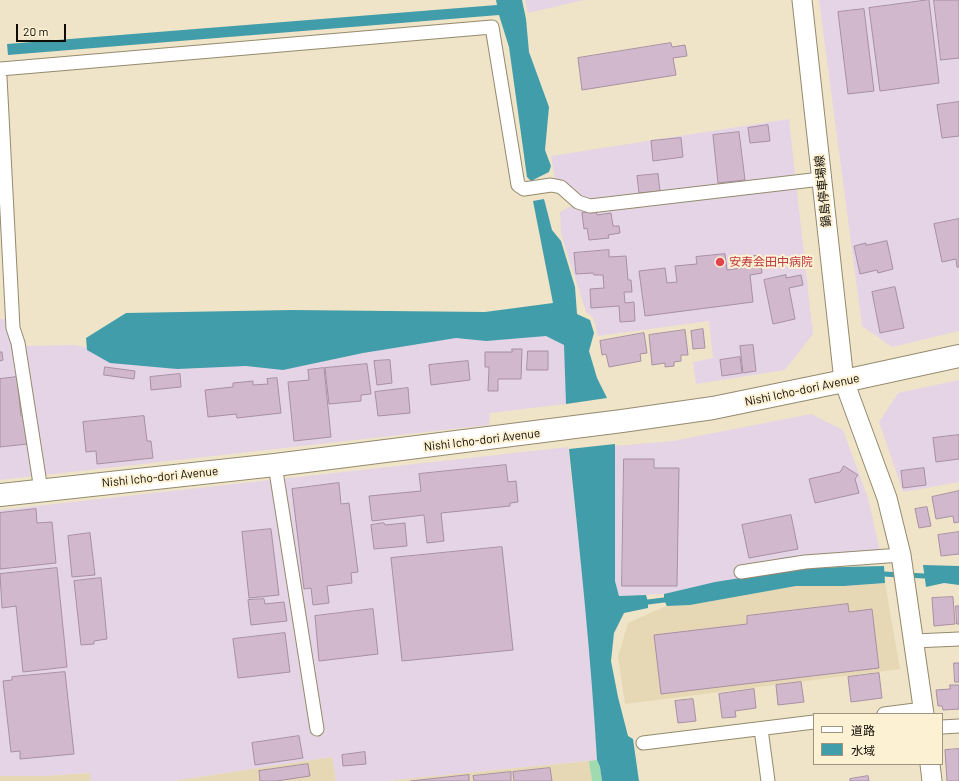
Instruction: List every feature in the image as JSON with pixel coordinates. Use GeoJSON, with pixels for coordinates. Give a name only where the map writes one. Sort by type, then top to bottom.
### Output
{"type":"FeatureCollection","features":[{"type":"Feature","properties":{"kind":"highway","name":"Nishi Icho-dori Avenue"},"geometry":{"type":"LineString","coordinates":[[0,494],[275,465],[562,430],[713,408],[844,382],[959,356]]}},
{"type":"Feature","properties":{"kind":"main road","name":"鍋島停車場線"},"geometry":{"type":"LineString","coordinates":[[802,0],[844,382],[887,498],[901,555],[923,712]]}},
{"type":"Feature","properties":{"kind":"main road"},"geometry":{"type":"LineString","coordinates":[[930,765],[932,781]]}},
{"type":"Feature","properties":{"kind":"street"},"geometry":{"type":"LineString","coordinates":[[0,69],[492,27],[518,185],[524,189],[551,185],[561,187],[578,202],[590,206],[821,178]]}},
{"type":"Feature","properties":{"kind":"street"},"geometry":{"type":"LineString","coordinates":[[0,77],[13,328],[18,343],[41,490]]}},
{"type":"Feature","properties":{"kind":"street"},"geometry":{"type":"LineString","coordinates":[[275,465],[317,730]]}},
{"type":"Feature","properties":{"kind":"street"},"geometry":{"type":"LineString","coordinates":[[741,572],[805,562],[901,555]]}},
{"type":"Feature","properties":{"kind":"street"},"geometry":{"type":"LineString","coordinates":[[914,641],[959,639]]}},
{"type":"Feature","properties":{"kind":"street"},"geometry":{"type":"LineString","coordinates":[[904,713],[923,712]]}},
{"type":"Feature","properties":{"kind":"street"},"geometry":{"type":"LineString","coordinates":[[643,744],[813,722]]}},
{"type":"Feature","properties":{"kind":"street"},"geometry":{"type":"LineString","coordinates":[[943,727],[959,726]]}},
{"type":"Feature","properties":{"kind":"street"},"geometry":{"type":"LineString","coordinates":[[761,729],[768,781]]}},
{"type":"Feature","properties":{"kind":"shaded area"},"geometry":{"type":"Polygon","coordinates":[[[525,0],[584,0],[528,13],[525,0]]]}},
{"type":"Feature","properties":{"kind":"shaded area"},"geometry":{"type":"Polygon","coordinates":[[[819,0],[959,0],[959,331],[892,347],[862,326],[819,0]]]}},
{"type":"Feature","properties":{"kind":"shaded area"},"geometry":{"type":"Polygon","coordinates":[[[789,119],[813,334],[785,370],[696,384],[693,362],[713,358],[709,321],[598,336],[593,317],[586,312],[561,234],[560,212],[582,200],[555,179],[551,156],[789,119]]]}},
{"type":"Feature","properties":{"kind":"shaded area"},"geometry":{"type":"Polygon","coordinates":[[[0,319],[8,319],[23,346],[74,345],[136,357],[459,331],[569,333],[566,404],[490,413],[489,425],[0,480],[0,319]]]}},
{"type":"Feature","properties":{"kind":"shaded area"},"geometry":{"type":"Polygon","coordinates":[[[959,380],[959,482],[903,492],[879,422],[898,393],[959,380]]]}},
{"type":"Feature","properties":{"kind":"shaded area"},"geometry":{"type":"Polygon","coordinates":[[[811,414],[843,430],[868,498],[880,551],[805,555],[743,564],[744,578],[715,582],[664,594],[619,596],[615,581],[615,446],[673,441],[811,414]]]}},
{"type":"Feature","properties":{"kind":"shaded area"},"geometry":{"type":"Polygon","coordinates":[[[568,447],[585,598],[593,686],[597,760],[386,781],[336,781],[332,757],[174,781],[91,781],[89,773],[47,776],[0,776],[0,510],[568,447]]]}},
{"type":"Feature","properties":{"kind":"shaded area"},"geometry":{"type":"Polygon","coordinates":[[[885,583],[900,669],[625,704],[618,657],[628,623],[667,606],[690,605],[796,586],[844,586],[885,583]]]}},
{"type":"Feature","properties":{"kind":"shaded area"},"geometry":{"type":"Polygon","coordinates":[[[332,757],[336,781],[174,781],[332,757]]]}},
{"type":"Feature","properties":{"kind":"shaded area"},"geometry":{"type":"Polygon","coordinates":[[[589,761],[592,781],[386,781],[589,761]]]}},
{"type":"Feature","properties":{"kind":"shaded area"},"geometry":{"type":"Polygon","coordinates":[[[90,773],[91,781],[0,781],[0,776],[47,776],[90,773]]]}},
{"type":"Feature","properties":{"kind":"green space"},"geometry":{"type":"Polygon","coordinates":[[[597,760],[600,767],[602,781],[592,781],[589,761],[597,760]]]}},
{"type":"Feature","properties":{"kind":"water"},"geometry":{"type":"Polygon","coordinates":[[[496,0],[522,0],[526,19],[529,52],[549,107],[545,150],[551,166],[549,172],[531,181],[527,177],[509,47],[499,15],[8,55],[7,44],[497,5],[496,0]]]}},
{"type":"Feature","properties":{"kind":"water"},"geometry":{"type":"Polygon","coordinates":[[[544,199],[552,230],[561,241],[575,287],[577,314],[590,320],[594,333],[589,351],[597,378],[607,398],[566,404],[564,345],[546,336],[486,341],[456,338],[363,353],[283,370],[246,366],[177,369],[110,363],[87,350],[86,338],[126,313],[292,310],[485,312],[553,303],[533,201],[544,199]]]}},
{"type":"Feature","properties":{"kind":"water"},"geometry":{"type":"Polygon","coordinates":[[[615,444],[615,581],[619,596],[646,595],[648,602],[648,608],[624,613],[614,633],[611,661],[628,736],[633,739],[639,781],[602,781],[600,767],[597,760],[588,643],[569,449],[615,444]]]}},
{"type":"Feature","properties":{"kind":"water"},"geometry":{"type":"Polygon","coordinates":[[[923,565],[959,566],[959,585],[944,583],[926,587],[923,565]]]}},
{"type":"Feature","properties":{"kind":"water"},"geometry":{"type":"Polygon","coordinates":[[[884,566],[885,583],[844,586],[796,586],[690,605],[667,606],[664,600],[664,594],[715,582],[804,568],[884,566]]]}},
{"type":"Feature","properties":{"kind":"building"},"geometry":{"type":"Polygon","coordinates":[[[929,0],[939,83],[880,91],[869,8],[929,0]]]}},
{"type":"Feature","properties":{"kind":"building"},"geometry":{"type":"Polygon","coordinates":[[[934,0],[959,0],[959,58],[941,60],[934,0]]]}},
{"type":"Feature","properties":{"kind":"building"},"geometry":{"type":"Polygon","coordinates":[[[864,9],[874,91],[848,94],[838,12],[864,9]]]}},
{"type":"Feature","properties":{"kind":"building"},"geometry":{"type":"Polygon","coordinates":[[[671,43],[672,47],[685,45],[687,56],[673,58],[676,75],[582,90],[578,58],[671,43]]]}},
{"type":"Feature","properties":{"kind":"building"},"geometry":{"type":"Polygon","coordinates":[[[959,102],[959,136],[942,138],[937,105],[959,102]]]}},
{"type":"Feature","properties":{"kind":"building"},"geometry":{"type":"Polygon","coordinates":[[[768,125],[770,141],[750,143],[748,128],[768,125]]]}},
{"type":"Feature","properties":{"kind":"building"},"geometry":{"type":"Polygon","coordinates":[[[739,132],[745,180],[718,183],[713,135],[739,132]]]}},
{"type":"Feature","properties":{"kind":"building"},"geometry":{"type":"Polygon","coordinates":[[[681,138],[683,157],[653,161],[651,141],[681,138]]]}},
{"type":"Feature","properties":{"kind":"building"},"geometry":{"type":"Polygon","coordinates":[[[658,174],[660,191],[639,193],[637,176],[658,174]]]}},
{"type":"Feature","properties":{"kind":"building"},"geometry":{"type":"Polygon","coordinates":[[[596,211],[597,215],[611,213],[613,226],[619,226],[620,233],[608,235],[609,238],[589,240],[587,228],[584,229],[582,213],[596,211]]]}},
{"type":"Feature","properties":{"kind":"building"},"geometry":{"type":"Polygon","coordinates":[[[959,219],[959,267],[957,267],[956,259],[942,262],[934,224],[959,219]]]}},
{"type":"Feature","properties":{"kind":"building"},"geometry":{"type":"Polygon","coordinates":[[[887,241],[893,269],[878,273],[877,270],[860,274],[854,246],[887,241]]]}},
{"type":"Feature","properties":{"kind":"building"},"geometry":{"type":"Polygon","coordinates":[[[609,250],[609,257],[626,256],[628,280],[631,280],[632,292],[624,292],[625,303],[634,302],[635,321],[620,322],[619,306],[591,308],[590,289],[604,288],[603,275],[594,275],[593,273],[576,274],[574,253],[609,250]]]}},
{"type":"Feature","properties":{"kind":"building"},"geometry":{"type":"Polygon","coordinates":[[[725,254],[727,270],[742,268],[741,261],[752,259],[751,256],[760,255],[762,273],[750,275],[753,302],[645,316],[639,271],[665,268],[667,283],[677,282],[675,266],[697,264],[696,257],[725,254]]]}},
{"type":"Feature","properties":{"kind":"building"},"geometry":{"type":"Polygon","coordinates":[[[786,275],[786,278],[801,275],[803,285],[789,288],[795,319],[773,324],[764,280],[786,275]]]}},
{"type":"Feature","properties":{"kind":"building"},"geometry":{"type":"Polygon","coordinates":[[[895,287],[904,328],[880,333],[872,292],[895,287]]]}},
{"type":"Feature","properties":{"kind":"building"},"geometry":{"type":"Polygon","coordinates":[[[703,329],[705,348],[693,349],[691,331],[703,329]]]}},
{"type":"Feature","properties":{"kind":"building"},"geometry":{"type":"Polygon","coordinates":[[[685,330],[688,355],[681,355],[681,361],[674,362],[674,366],[665,367],[665,363],[652,365],[649,335],[685,330]]]}},
{"type":"Feature","properties":{"kind":"building"},"geometry":{"type":"Polygon","coordinates":[[[644,333],[647,353],[640,354],[641,361],[609,367],[606,354],[602,355],[600,341],[644,333]]]}},
{"type":"Feature","properties":{"kind":"building"},"geometry":{"type":"Polygon","coordinates":[[[753,345],[756,371],[743,373],[740,346],[753,345]]]}},
{"type":"Feature","properties":{"kind":"building"},"geometry":{"type":"Polygon","coordinates":[[[512,349],[522,349],[521,379],[498,379],[498,391],[488,391],[489,367],[485,367],[485,352],[512,352],[512,349]]]}},
{"type":"Feature","properties":{"kind":"building"},"geometry":{"type":"Polygon","coordinates":[[[528,351],[548,351],[548,370],[527,370],[528,351]]]}},
{"type":"Feature","properties":{"kind":"building"},"geometry":{"type":"Polygon","coordinates":[[[0,352],[2,352],[3,360],[0,361],[0,352]]]}},
{"type":"Feature","properties":{"kind":"building"},"geometry":{"type":"Polygon","coordinates":[[[740,357],[742,373],[722,376],[720,360],[740,357]]]}},
{"type":"Feature","properties":{"kind":"building"},"geometry":{"type":"Polygon","coordinates":[[[390,360],[392,383],[377,385],[374,361],[390,360]]]}},
{"type":"Feature","properties":{"kind":"building"},"geometry":{"type":"Polygon","coordinates":[[[468,361],[470,380],[431,385],[429,365],[468,361]]]}},
{"type":"Feature","properties":{"kind":"building"},"geometry":{"type":"Polygon","coordinates":[[[367,364],[371,394],[361,395],[361,401],[329,404],[325,368],[367,364]]]}},
{"type":"Feature","properties":{"kind":"building"},"geometry":{"type":"Polygon","coordinates":[[[105,367],[135,371],[134,379],[104,375],[105,367]]]}},
{"type":"Feature","properties":{"kind":"building"},"geometry":{"type":"Polygon","coordinates":[[[324,368],[331,437],[294,441],[288,382],[309,380],[308,370],[324,368]]]}},
{"type":"Feature","properties":{"kind":"building"},"geometry":{"type":"Polygon","coordinates":[[[180,374],[181,387],[151,390],[150,377],[180,374]]]}},
{"type":"Feature","properties":{"kind":"building"},"geometry":{"type":"Polygon","coordinates":[[[17,377],[21,416],[24,415],[27,444],[0,447],[0,379],[17,377]]]}},
{"type":"Feature","properties":{"kind":"building"},"geometry":{"type":"Polygon","coordinates":[[[277,378],[281,413],[237,418],[236,414],[208,417],[205,390],[233,387],[233,383],[253,381],[253,385],[268,384],[267,379],[277,378]]]}},
{"type":"Feature","properties":{"kind":"building"},"geometry":{"type":"Polygon","coordinates":[[[408,388],[410,413],[378,416],[375,392],[408,388]]]}},
{"type":"Feature","properties":{"kind":"building"},"geometry":{"type":"Polygon","coordinates":[[[144,416],[147,441],[151,441],[153,458],[97,464],[96,451],[86,452],[83,422],[144,416]]]}},
{"type":"Feature","properties":{"kind":"building"},"geometry":{"type":"Polygon","coordinates":[[[959,435],[959,459],[936,462],[933,438],[959,435]]]}},
{"type":"Feature","properties":{"kind":"building"},"geometry":{"type":"Polygon","coordinates":[[[624,459],[654,459],[654,468],[679,468],[677,586],[622,586],[624,459]]]}},
{"type":"Feature","properties":{"kind":"building"},"geometry":{"type":"Polygon","coordinates":[[[506,465],[508,482],[516,481],[518,502],[510,503],[510,506],[441,513],[444,541],[427,543],[424,515],[372,521],[369,496],[421,491],[419,474],[506,465]]]}},
{"type":"Feature","properties":{"kind":"building"},"geometry":{"type":"Polygon","coordinates":[[[844,466],[858,475],[855,479],[859,493],[815,503],[809,479],[840,472],[844,466]]]}},
{"type":"Feature","properties":{"kind":"building"},"geometry":{"type":"Polygon","coordinates":[[[924,468],[926,485],[903,488],[901,471],[924,468]]]}},
{"type":"Feature","properties":{"kind":"building"},"geometry":{"type":"Polygon","coordinates":[[[339,483],[341,504],[349,503],[358,572],[351,573],[352,583],[327,586],[329,603],[313,605],[311,588],[304,589],[292,489],[339,483]]]}},
{"type":"Feature","properties":{"kind":"building"},"geometry":{"type":"Polygon","coordinates":[[[959,491],[959,522],[954,523],[953,516],[936,519],[932,497],[959,491]]]}},
{"type":"Feature","properties":{"kind":"building"},"geometry":{"type":"Polygon","coordinates":[[[927,507],[931,526],[919,528],[915,509],[927,507]]]}},
{"type":"Feature","properties":{"kind":"building"},"geometry":{"type":"Polygon","coordinates":[[[36,509],[37,523],[52,522],[56,563],[0,569],[0,513],[36,509]]]}},
{"type":"Feature","properties":{"kind":"building"},"geometry":{"type":"Polygon","coordinates":[[[791,515],[798,549],[749,558],[742,525],[791,515]]]}},
{"type":"Feature","properties":{"kind":"building"},"geometry":{"type":"Polygon","coordinates":[[[384,523],[385,525],[405,523],[407,546],[374,549],[371,525],[384,523]]]}},
{"type":"Feature","properties":{"kind":"building"},"geometry":{"type":"Polygon","coordinates":[[[271,529],[279,595],[249,598],[242,532],[271,529]]]}},
{"type":"Feature","properties":{"kind":"building"},"geometry":{"type":"Polygon","coordinates":[[[959,532],[959,554],[941,556],[938,535],[959,532]]]}},
{"type":"Feature","properties":{"kind":"building"},"geometry":{"type":"Polygon","coordinates":[[[90,533],[95,575],[72,577],[68,536],[90,533]]]}},
{"type":"Feature","properties":{"kind":"building"},"geometry":{"type":"Polygon","coordinates":[[[502,547],[513,650],[402,661],[391,558],[502,547]]]}},
{"type":"Feature","properties":{"kind":"building"},"geometry":{"type":"Polygon","coordinates":[[[57,568],[67,667],[23,672],[16,606],[2,608],[0,574],[57,568]]]}},
{"type":"Feature","properties":{"kind":"building"},"geometry":{"type":"Polygon","coordinates":[[[101,578],[107,639],[94,641],[94,644],[81,645],[74,581],[101,578]]]}},
{"type":"Feature","properties":{"kind":"building"},"geometry":{"type":"Polygon","coordinates":[[[953,597],[955,624],[934,626],[932,598],[953,597]]]}},
{"type":"Feature","properties":{"kind":"building"},"geometry":{"type":"Polygon","coordinates":[[[264,599],[265,604],[284,602],[287,621],[251,625],[248,600],[264,599]]]}},
{"type":"Feature","properties":{"kind":"building"},"geometry":{"type":"Polygon","coordinates":[[[848,604],[849,612],[872,609],[879,668],[661,694],[654,635],[747,624],[747,616],[848,604]]]}},
{"type":"Feature","properties":{"kind":"building"},"geometry":{"type":"Polygon","coordinates":[[[956,606],[959,606],[959,624],[957,624],[956,606]]]}},
{"type":"Feature","properties":{"kind":"building"},"geometry":{"type":"Polygon","coordinates":[[[373,609],[378,654],[319,661],[315,616],[373,609]]]}},
{"type":"Feature","properties":{"kind":"building"},"geometry":{"type":"Polygon","coordinates":[[[285,633],[290,672],[238,678],[233,639],[285,633]]]}},
{"type":"Feature","properties":{"kind":"building"},"geometry":{"type":"Polygon","coordinates":[[[954,663],[959,663],[959,682],[955,682],[954,663]]]}},
{"type":"Feature","properties":{"kind":"building"},"geometry":{"type":"Polygon","coordinates":[[[65,672],[74,754],[20,759],[20,751],[11,752],[3,681],[12,680],[12,677],[65,672]]]}},
{"type":"Feature","properties":{"kind":"building"},"geometry":{"type":"Polygon","coordinates":[[[879,673],[882,698],[851,702],[848,677],[879,673]]]}},
{"type":"Feature","properties":{"kind":"building"},"geometry":{"type":"Polygon","coordinates":[[[801,682],[804,702],[778,705],[776,685],[801,682]]]}},
{"type":"Feature","properties":{"kind":"building"},"geometry":{"type":"Polygon","coordinates":[[[950,685],[959,685],[959,709],[943,710],[942,706],[938,706],[936,690],[950,689],[950,685]]]}},
{"type":"Feature","properties":{"kind":"building"},"geometry":{"type":"Polygon","coordinates":[[[754,689],[756,708],[735,711],[736,717],[722,718],[719,694],[754,689]]]}},
{"type":"Feature","properties":{"kind":"building"},"geometry":{"type":"Polygon","coordinates":[[[693,699],[696,721],[678,723],[675,701],[693,699]]]}},
{"type":"Feature","properties":{"kind":"building"},"geometry":{"type":"Polygon","coordinates":[[[299,736],[303,758],[255,765],[252,743],[299,736]]]}},
{"type":"Feature","properties":{"kind":"building"},"geometry":{"type":"Polygon","coordinates":[[[959,749],[959,781],[947,781],[945,750],[959,749]]]}},
{"type":"Feature","properties":{"kind":"building"},"geometry":{"type":"Polygon","coordinates":[[[365,752],[366,764],[343,766],[342,755],[365,752]]]}},
{"type":"Feature","properties":{"kind":"building"},"geometry":{"type":"Polygon","coordinates":[[[308,764],[310,776],[276,781],[260,781],[259,771],[308,764]]]}},
{"type":"Feature","properties":{"kind":"building"},"geometry":{"type":"Polygon","coordinates":[[[550,768],[552,781],[514,781],[513,772],[550,768]]]}},
{"type":"Feature","properties":{"kind":"building"},"geometry":{"type":"Polygon","coordinates":[[[511,772],[511,781],[474,781],[473,776],[511,772]]]}},
{"type":"Feature","properties":{"kind":"building"},"geometry":{"type":"Polygon","coordinates":[[[469,775],[469,781],[411,781],[469,775]]]}},
{"type":"Feature","properties":{"kind":"building"},"geometry":{"type":"Polygon","coordinates":[[[868,776],[869,781],[850,781],[850,779],[868,776]]]}},
{"type":"Feature","properties":{"kind":"waterway"},"geometry":{"type":"LineString","coordinates":[[884,574],[899,575]]}},
{"type":"Feature","properties":{"kind":"waterway"},"geometry":{"type":"LineString","coordinates":[[907,575],[924,576]]}},
{"type":"Feature","properties":{"kind":"waterway"},"geometry":{"type":"LineString","coordinates":[[648,602],[664,600]]}},
{"type":"Feature","properties":{"kind":"place","name":"安寿会田中病院"},"geometry":{"type":"Point","coordinates":[720,262]}}]}
